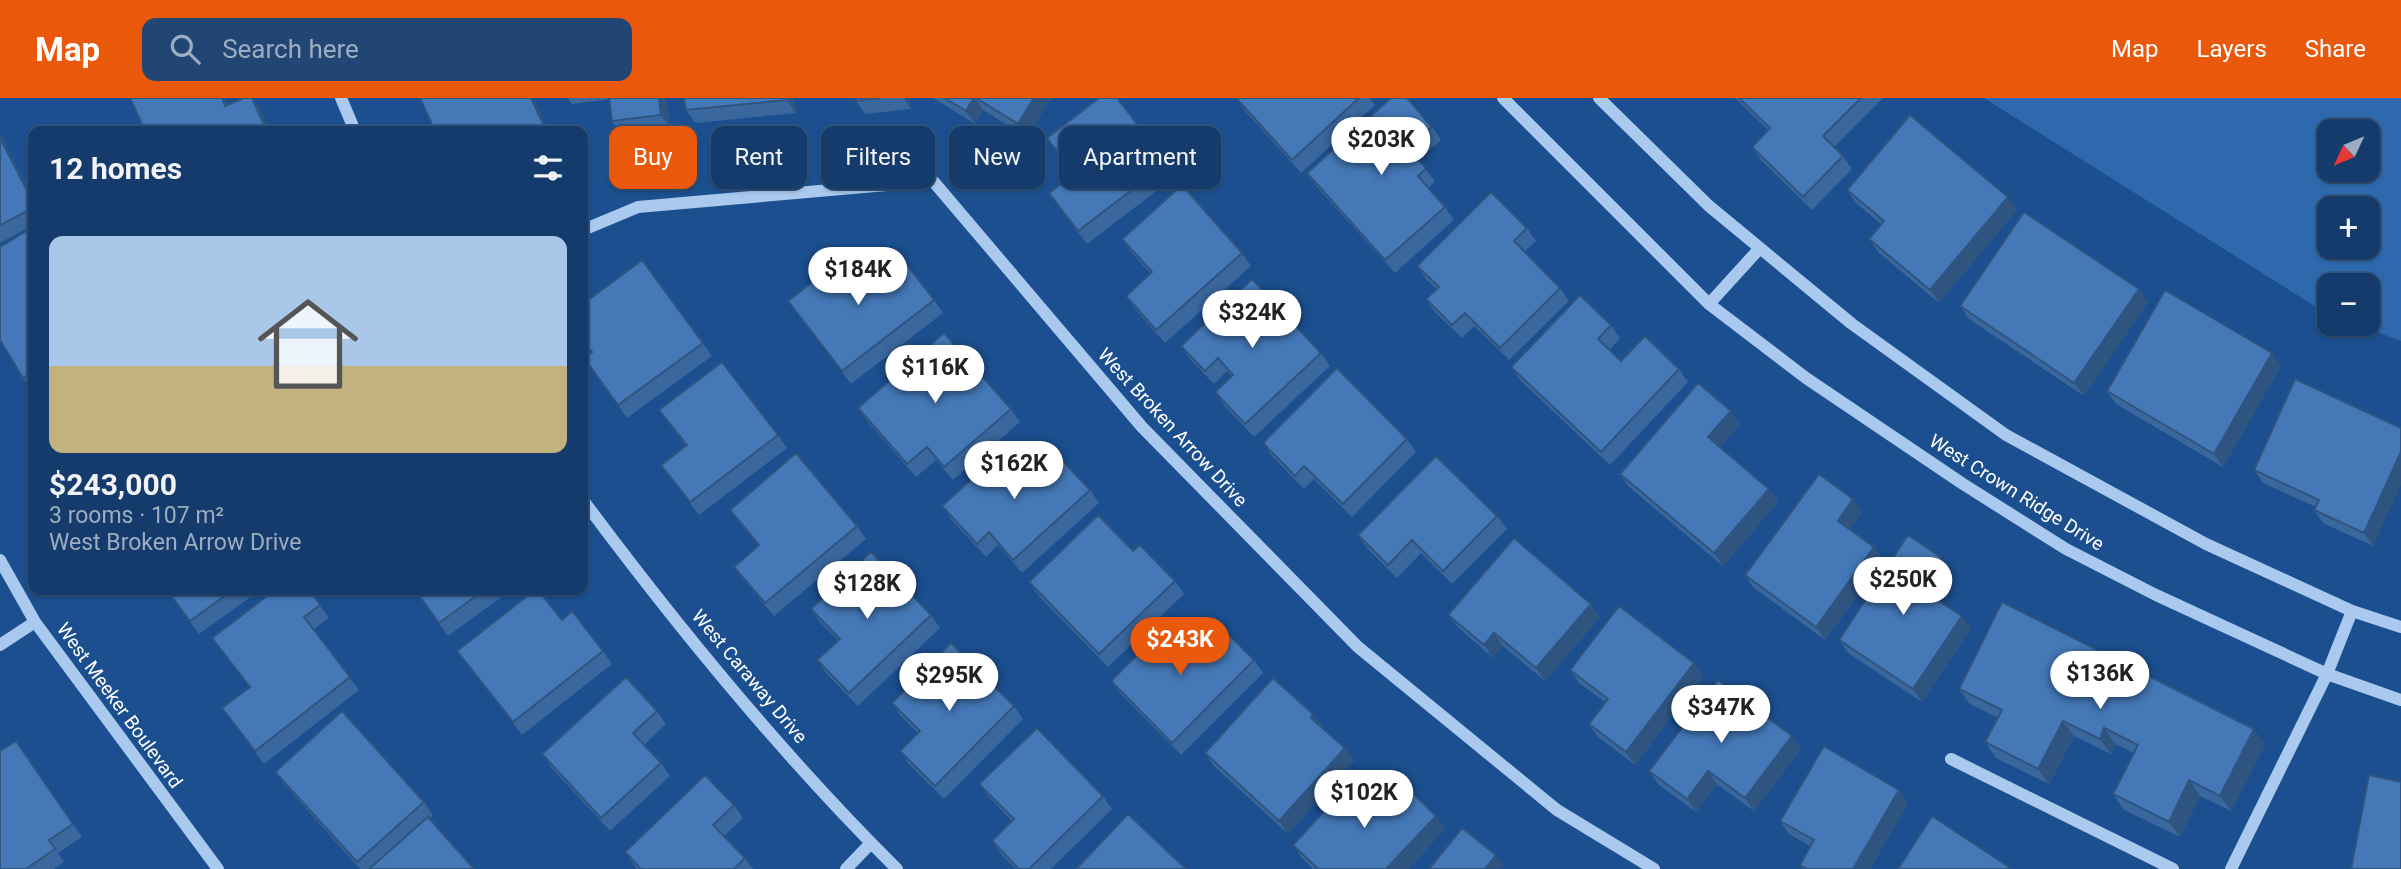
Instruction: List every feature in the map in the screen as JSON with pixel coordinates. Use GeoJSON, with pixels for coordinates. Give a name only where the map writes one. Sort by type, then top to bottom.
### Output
{"type":"FeatureCollection","features":[{"type":"Feature","properties":{"kind":"street"},"geometry":{"type":"LineString","coordinates":[[341,98],[353,126]]}},
{"type":"Feature","properties":{"kind":"street","name":"West Crown Ridge Drive"},"geometry":{"type":"LineString","coordinates":[[1503,98],[1709,304],[1806,378],[1963,484],[2066,549],[2156,595],[2327,674],[2401,700]]}},
{"type":"Feature","properties":{"kind":"street"},"geometry":{"type":"LineString","coordinates":[[1599,98],[1709,206],[1852,324],[2006,435],[2206,544],[2352,611],[2401,628]]}},
{"type":"Feature","properties":{"kind":"street","name":"West Broken Arrow Drive"},"geometry":{"type":"LineString","coordinates":[[588,228],[638,206],[933,181],[1142,427],[1358,648],[1557,810],[1654,869]]}},
{"type":"Feature","properties":{"kind":"street"},"geometry":{"type":"LineString","coordinates":[[1709,304],[1760,248]]}},
{"type":"Feature","properties":{"kind":"street","name":"West Caraway Drive"},"geometry":{"type":"LineString","coordinates":[[588,506],[713,664],[897,869]]}},
{"type":"Feature","properties":{"kind":"street","name":"West Meeker Boulevard"},"geometry":{"type":"LineString","coordinates":[[0,560],[35,622],[218,869]]}},
{"type":"Feature","properties":{"kind":"street"},"geometry":{"type":"LineString","coordinates":[[2231,869],[2327,674],[2352,611]]}},
{"type":"Feature","properties":{"kind":"street"},"geometry":{"type":"LineString","coordinates":[[0,645],[35,622]]}},
{"type":"Feature","properties":{"kind":"street"},"geometry":{"type":"LineString","coordinates":[[1951,759],[2173,869]]}},
{"type":"Feature","properties":{"kind":"street"},"geometry":{"type":"LineString","coordinates":[[845,869],[871,843]]}},
{"type":"Feature","properties":{"kind":"shaded area"},"geometry":{"type":"Polygon","coordinates":[[[1984,98],[2401,98],[2401,341],[2380,333],[2380,273],[2317,273],[2317,307],[1984,98]]]}},
{"type":"Feature","properties":{"kind":"building"},"geometry":{"type":"Polygon","coordinates":[[[130,98],[222,98],[225,106],[244,98],[252,98],[265,126],[143,126],[130,98]]]}},
{"type":"Feature","properties":{"kind":"building"},"geometry":{"type":"Polygon","coordinates":[[[420,98],[531,98],[544,126],[433,126],[420,98]]]}},
{"type":"Feature","properties":{"kind":"building"},"geometry":{"type":"Polygon","coordinates":[[[609,98],[659,98],[661,115],[612,121],[609,98]]]}},
{"type":"Feature","properties":{"kind":"building"},"geometry":{"type":"Polygon","coordinates":[[[684,98],[787,98],[787,100],[686,110],[684,98]]]}},
{"type":"Feature","properties":{"kind":"building"},"geometry":{"type":"Polygon","coordinates":[[[856,98],[880,98],[856,101],[856,98]]]}},
{"type":"Feature","properties":{"kind":"building"},"geometry":{"type":"Polygon","coordinates":[[[945,98],[974,98],[966,111],[945,98]]]}},
{"type":"Feature","properties":{"kind":"building"},"geometry":{"type":"Polygon","coordinates":[[[976,98],[1034,98],[1018,124],[976,98]]]}},
{"type":"Feature","properties":{"kind":"building"},"geometry":{"type":"Polygon","coordinates":[[[1099,98],[1117,98],[1139,126],[1063,126],[1099,98]]]}},
{"type":"Feature","properties":{"kind":"building"},"geometry":{"type":"Polygon","coordinates":[[[1359,98],[1292,160],[1237,99],[1359,98]]]}},
{"type":"Feature","properties":{"kind":"building"},"geometry":{"type":"Polygon","coordinates":[[[1391,98],[1407,98],[1432,127],[1408,148],[1426,168],[1418,176],[1445,207],[1385,260],[1307,173],[1391,98]]]}},
{"type":"Feature","properties":{"kind":"building"},"geometry":{"type":"Polygon","coordinates":[[[1739,98],[1861,98],[1823,136],[1843,156],[1803,197],[1752,147],[1770,128],[1739,98]]]}},
{"type":"Feature","properties":{"kind":"building"},"geometry":{"type":"Polygon","coordinates":[[[1910,115],[2008,197],[1930,290],[1869,239],[1884,221],[1847,190],[1910,115]]]}},
{"type":"Feature","properties":{"kind":"building"},"geometry":{"type":"Polygon","coordinates":[[[1059,129],[1059,154],[1047,138],[1059,129]]]}},
{"type":"Feature","properties":{"kind":"building"},"geometry":{"type":"Polygon","coordinates":[[[0,138],[28,192],[28,211],[0,225],[0,138]]]}},
{"type":"Feature","properties":{"kind":"building"},"geometry":{"type":"Polygon","coordinates":[[[1059,185],[1059,189],[1133,189],[1078,231],[1049,193],[1059,185]]]}},
{"type":"Feature","properties":{"kind":"building"},"geometry":{"type":"Polygon","coordinates":[[[1178,189],[1186,189],[1242,253],[1156,330],[1126,296],[1152,272],[1122,239],[1178,189]]]}},
{"type":"Feature","properties":{"kind":"building"},"geometry":{"type":"Polygon","coordinates":[[[1491,192],[1527,228],[1514,241],[1560,288],[1500,348],[1465,313],[1452,325],[1426,299],[1439,287],[1417,266],[1491,192]]]}},
{"type":"Feature","properties":{"kind":"building"},"geometry":{"type":"Polygon","coordinates":[[[2024,212],[2139,289],[2074,383],[1960,306],[2024,212]]]}},
{"type":"Feature","properties":{"kind":"building"},"geometry":{"type":"Polygon","coordinates":[[[28,230],[28,374],[23,378],[0,340],[0,247],[28,230]]]}},
{"type":"Feature","properties":{"kind":"building"},"geometry":{"type":"Polygon","coordinates":[[[855,249],[883,285],[908,266],[934,300],[842,371],[788,301],[855,249]]]}},
{"type":"Feature","properties":{"kind":"building"},"geometry":{"type":"Polygon","coordinates":[[[642,260],[703,343],[618,405],[588,364],[588,355],[592,352],[588,347],[588,300],[642,260]]]}},
{"type":"Feature","properties":{"kind":"building"},"geometry":{"type":"Polygon","coordinates":[[[1252,279],[1321,353],[1245,424],[1215,392],[1233,375],[1218,358],[1205,371],[1181,346],[1252,279]]]}},
{"type":"Feature","properties":{"kind":"building"},"geometry":{"type":"Polygon","coordinates":[[[2165,290],[2272,353],[2214,454],[2107,391],[2165,290]]]}},
{"type":"Feature","properties":{"kind":"building"},"geometry":{"type":"Polygon","coordinates":[[[1580,295],[1611,325],[1598,339],[1621,361],[1645,336],[1679,369],[1601,452],[1511,367],[1580,295]]]}},
{"type":"Feature","properties":{"kind":"building"},"geometry":{"type":"Polygon","coordinates":[[[944,333],[1011,409],[944,467],[927,447],[907,464],[858,408],[944,333]]]}},
{"type":"Feature","properties":{"kind":"building"},"geometry":{"type":"Polygon","coordinates":[[[722,362],[778,435],[690,502],[661,465],[687,445],[659,410],[722,362]]]}},
{"type":"Feature","properties":{"kind":"building"},"geometry":{"type":"Polygon","coordinates":[[[1337,368],[1407,439],[1343,504],[1304,466],[1295,476],[1263,443],[1337,368]]]}},
{"type":"Feature","properties":{"kind":"building"},"geometry":{"type":"Polygon","coordinates":[[[2295,379],[2401,428],[2401,452],[2364,533],[2314,510],[2319,500],[2254,470],[2295,379]]]}},
{"type":"Feature","properties":{"kind":"building"},"geometry":{"type":"Polygon","coordinates":[[[1698,383],[1731,411],[1708,437],[1769,489],[1714,553],[1620,474],[1698,383]]]}},
{"type":"Feature","properties":{"kind":"building"},"geometry":{"type":"Polygon","coordinates":[[[1009,445],[1039,479],[1061,459],[1090,490],[1013,560],[989,532],[977,544],[942,506],[1009,445]]]}},
{"type":"Feature","properties":{"kind":"building"},"geometry":{"type":"Polygon","coordinates":[[[796,453],[857,526],[765,603],[734,567],[759,545],[730,510],[796,453]]]}},
{"type":"Feature","properties":{"kind":"building"},"geometry":{"type":"Polygon","coordinates":[[[1436,456],[1497,516],[1443,571],[1412,540],[1388,565],[1358,535],[1436,456]]]}},
{"type":"Feature","properties":{"kind":"building"},"geometry":{"type":"Polygon","coordinates":[[[1819,474],[1853,499],[1838,521],[1874,547],[1816,627],[1745,575],[1819,474]]]}},
{"type":"Feature","properties":{"kind":"building"},"geometry":{"type":"Polygon","coordinates":[[[1098,515],[1133,551],[1140,545],[1175,581],[1099,654],[1029,582],[1098,515]]]}},
{"type":"Feature","properties":{"kind":"building"},"geometry":{"type":"Polygon","coordinates":[[[1908,535],[1942,558],[1921,589],[1962,616],[1913,689],[1839,640],[1908,535]]]}},
{"type":"Feature","properties":{"kind":"building"},"geometry":{"type":"Polygon","coordinates":[[[1514,538],[1591,604],[1536,668],[1494,633],[1484,645],[1448,615],[1514,538]]]}},
{"type":"Feature","properties":{"kind":"building"},"geometry":{"type":"Polygon","coordinates":[[[871,552],[931,615],[849,693],[817,660],[840,639],[811,609],[871,552]]]}},
{"type":"Feature","properties":{"kind":"building"},"geometry":{"type":"Polygon","coordinates":[[[171,595],[226,595],[190,621],[171,595]]]}},
{"type":"Feature","properties":{"kind":"building"},"geometry":{"type":"Polygon","coordinates":[[[268,595],[313,595],[320,605],[304,617],[350,677],[255,751],[222,708],[250,687],[212,638],[268,595]]]}},
{"type":"Feature","properties":{"kind":"building"},"geometry":{"type":"Polygon","coordinates":[[[419,595],[477,595],[439,623],[419,595]]]}},
{"type":"Feature","properties":{"kind":"building"},"geometry":{"type":"Polygon","coordinates":[[[529,595],[542,595],[562,620],[572,611],[603,651],[513,722],[457,651],[529,595]]]}},
{"type":"Feature","properties":{"kind":"building"},"geometry":{"type":"Polygon","coordinates":[[[2002,602],[2254,729],[2220,796],[2189,780],[2169,822],[2113,794],[2138,745],[2104,728],[2100,739],[2063,721],[2038,769],[1985,742],[2002,710],[1959,689],[2002,602]]]}},
{"type":"Feature","properties":{"kind":"building"},"geometry":{"type":"Polygon","coordinates":[[[1619,606],[1694,663],[1626,752],[1589,724],[1608,699],[1570,670],[1619,606]]]}},
{"type":"Feature","properties":{"kind":"building"},"geometry":{"type":"Polygon","coordinates":[[[1172,620],[1202,650],[1223,629],[1254,660],[1172,743],[1111,681],[1172,620]]]}},
{"type":"Feature","properties":{"kind":"building"},"geometry":{"type":"Polygon","coordinates":[[[951,643],[1014,706],[935,786],[900,751],[920,731],[892,703],[951,643]]]}},
{"type":"Feature","properties":{"kind":"building"},"geometry":{"type":"Polygon","coordinates":[[[626,677],[657,711],[633,733],[661,763],[601,818],[542,754],[626,677]]]}},
{"type":"Feature","properties":{"kind":"building"},"geometry":{"type":"Polygon","coordinates":[[[1273,678],[1313,714],[1311,718],[1345,748],[1279,821],[1205,753],[1273,678]]]}},
{"type":"Feature","properties":{"kind":"building"},"geometry":{"type":"Polygon","coordinates":[[[1718,680],[1792,736],[1745,798],[1708,771],[1687,799],[1649,771],[1718,680]]]}},
{"type":"Feature","properties":{"kind":"building"},"geometry":{"type":"Polygon","coordinates":[[[342,711],[424,802],[357,862],[275,772],[342,711]]]}},
{"type":"Feature","properties":{"kind":"building"},"geometry":{"type":"Polygon","coordinates":[[[1037,728],[1103,796],[1029,869],[1019,869],[992,841],[1014,819],[979,784],[1037,728]]]}},
{"type":"Feature","properties":{"kind":"building"},"geometry":{"type":"Polygon","coordinates":[[[16,741],[73,824],[49,840],[55,849],[26,869],[0,869],[0,751],[16,741]]]}},
{"type":"Feature","properties":{"kind":"building"},"geometry":{"type":"Polygon","coordinates":[[[1824,746],[1899,790],[1853,869],[1807,869],[1800,865],[1814,840],[1780,821],[1824,746]]]}},
{"type":"Feature","properties":{"kind":"building"},"geometry":{"type":"Polygon","coordinates":[[[705,775],[734,805],[713,825],[745,858],[734,869],[641,869],[625,852],[705,775]]]}},
{"type":"Feature","properties":{"kind":"building"},"geometry":{"type":"Polygon","coordinates":[[[2369,775],[2401,782],[2401,869],[2351,869],[2369,775]]]}},
{"type":"Feature","properties":{"kind":"building"},"geometry":{"type":"Polygon","coordinates":[[[1353,780],[1379,804],[1401,782],[1436,816],[1386,869],[1318,869],[1293,845],[1353,780]]]}},
{"type":"Feature","properties":{"kind":"building"},"geometry":{"type":"Polygon","coordinates":[[[1128,814],[1186,869],[1076,869],[1128,814]]]}},
{"type":"Feature","properties":{"kind":"building"},"geometry":{"type":"Polygon","coordinates":[[[1932,816],[2012,869],[1898,869],[1932,816]]]}},
{"type":"Feature","properties":{"kind":"building"},"geometry":{"type":"Polygon","coordinates":[[[428,817],[474,869],[369,869],[428,817]]]}},
{"type":"Feature","properties":{"kind":"building"},"geometry":{"type":"Polygon","coordinates":[[[1462,828],[1496,855],[1485,869],[1429,869],[1462,828]]]}}]}
